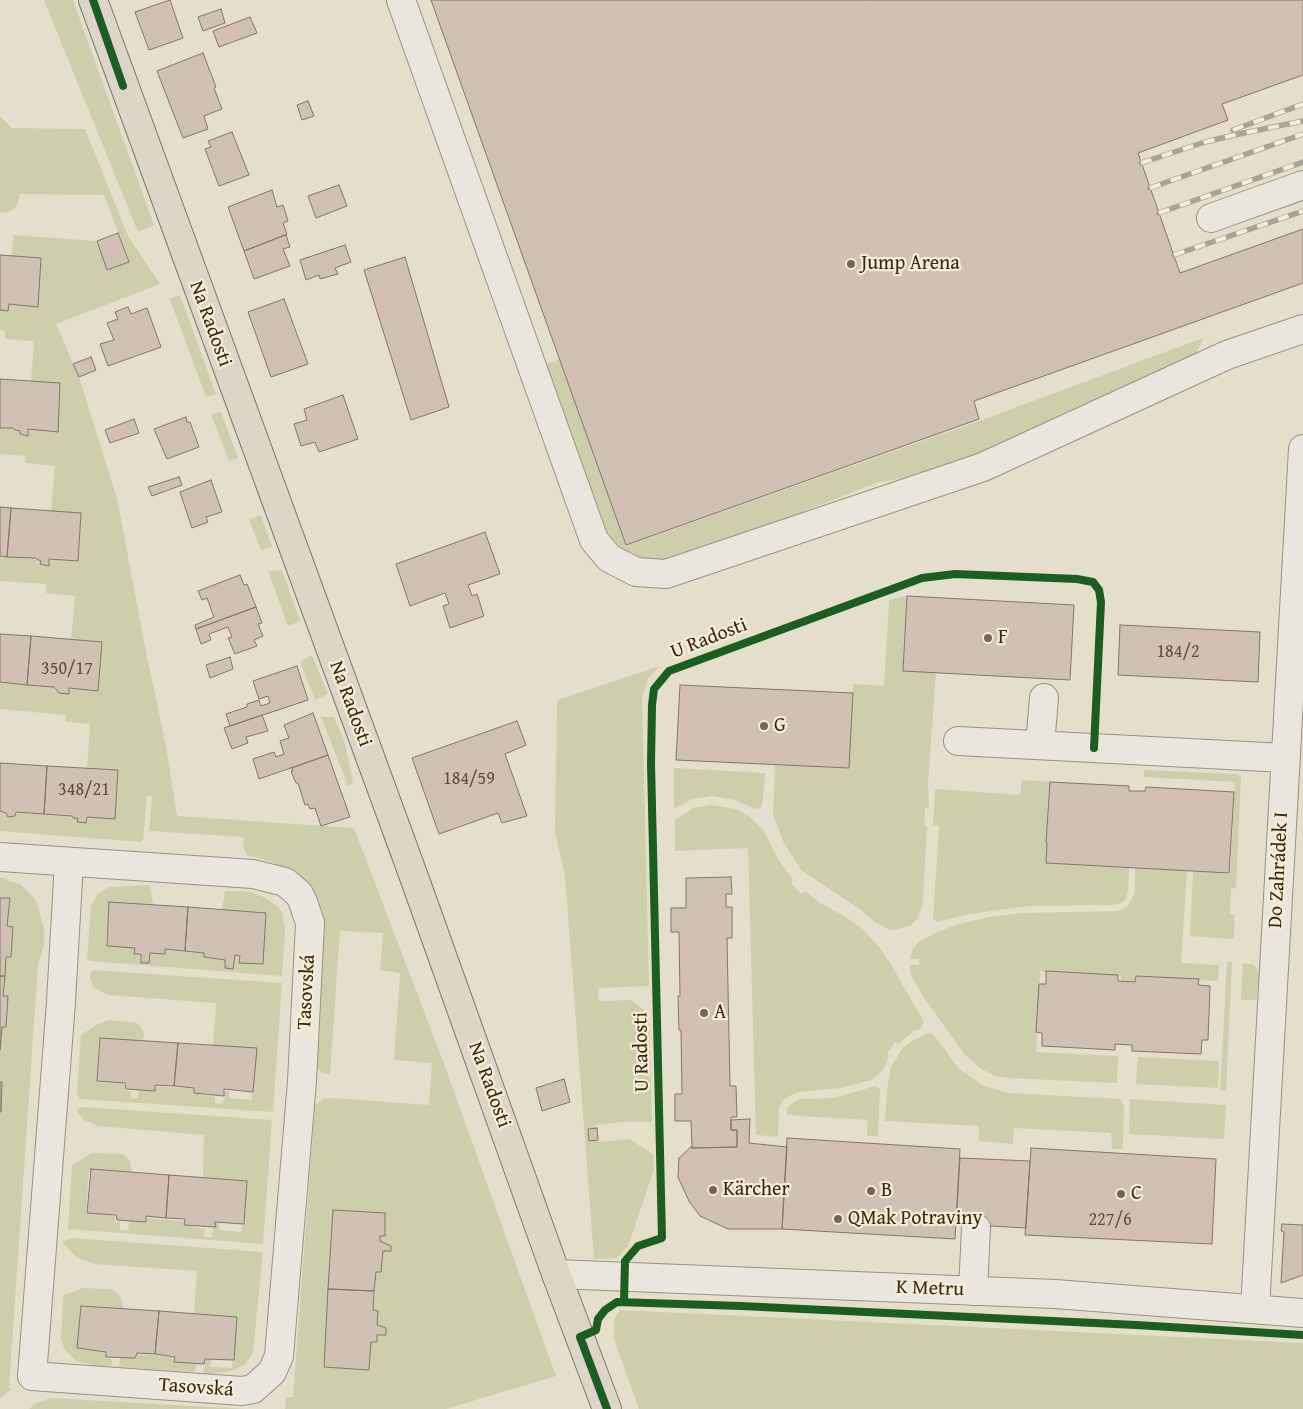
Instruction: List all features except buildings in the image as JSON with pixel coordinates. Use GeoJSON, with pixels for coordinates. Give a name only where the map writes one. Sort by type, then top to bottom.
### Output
{"type":"FeatureCollection","features":[{"type":"Feature","properties":{"kind":"main road","name":"Na Radosti"},"geometry":{"type":"LineString","coordinates":[[93,0],[414,877],[556,1274],[607,1409]]}},
{"type":"Feature","properties":{"kind":"street"},"geometry":{"type":"LineString","coordinates":[[401,0],[594,540],[609,558],[636,572],[666,574],[983,467],[1227,355],[1303,328]]}},
{"type":"Feature","properties":{"kind":"street"},"geometry":{"type":"LineString","coordinates":[[1211,218],[1303,185]]}},
{"type":"Feature","properties":{"kind":"street","name":"Do Zahrádek I"},"geometry":{"type":"LineString","coordinates":[[1255,1309],[1303,449]]}},
{"type":"Feature","properties":{"kind":"street"},"geometry":{"type":"LineString","coordinates":[[1040,745],[1044,698]]}},
{"type":"Feature","properties":{"kind":"street"},"geometry":{"type":"LineString","coordinates":[[958,741],[1285,758]]}},
{"type":"Feature","properties":{"kind":"street","name":"Tasovská"},"geometry":{"type":"LineString","coordinates":[[0,857],[253,874],[284,882],[293,889],[303,902],[310,923],[302,1081],[280,1356],[272,1372],[253,1389],[242,1391],[32,1376],[61,1002],[69,862]]}},
{"type":"Feature","properties":{"kind":"street"},"geometry":{"type":"LineString","coordinates":[[973,1291],[976,1228]]}},
{"type":"Feature","properties":{"kind":"street","name":"K Metru"},"geometry":{"type":"LineString","coordinates":[[556,1274],[1055,1294],[1303,1313]]}},
{"type":"Feature","properties":{"kind":"green space"},"geometry":{"type":"Polygon","coordinates":[[[44,0],[73,0],[154,225],[138,232],[44,0]]]}},
{"type":"Feature","properties":{"kind":"green space"},"geometry":{"type":"Polygon","coordinates":[[[0,116],[12,128],[85,129],[128,236],[160,284],[56,324],[79,377],[117,498],[166,746],[177,816],[354,828],[443,1061],[556,1376],[446,1409],[285,1409],[286,1397],[293,1397],[315,1105],[324,1099],[333,1098],[429,1105],[432,1063],[394,1060],[400,973],[380,970],[383,933],[340,931],[330,1075],[322,1073],[313,1062],[294,875],[271,862],[247,855],[243,847],[244,837],[149,831],[152,797],[147,796],[143,840],[141,842],[0,831],[0,811],[6,813],[8,817],[14,817],[16,812],[71,816],[71,818],[77,818],[77,822],[87,768],[90,724],[65,722],[66,715],[0,709],[0,682],[54,687],[54,689],[97,690],[71,640],[75,596],[46,593],[46,584],[0,581],[0,556],[35,558],[35,560],[40,560],[40,564],[47,565],[49,559],[78,561],[81,513],[51,511],[55,466],[25,463],[26,456],[0,454],[0,428],[13,428],[19,431],[20,434],[27,435],[28,429],[57,431],[31,381],[34,341],[5,339],[5,331],[0,330],[0,310],[7,310],[8,304],[36,306],[12,256],[13,235],[97,241],[108,270],[129,261],[104,195],[20,194],[15,208],[7,213],[0,212],[0,116]],[[333,1210],[324,1367],[369,1370],[371,1342],[376,1342],[377,1335],[386,1334],[386,1328],[377,1325],[378,1311],[373,1310],[376,1272],[381,1272],[383,1251],[391,1246],[380,1241],[380,1236],[385,1236],[385,1213],[333,1210]]]}},
{"type":"Feature","properties":{"kind":"green space"},"geometry":{"type":"Polygon","coordinates":[[[180,295],[216,394],[206,397],[170,299],[180,295]]]}},
{"type":"Feature","properties":{"kind":"green space"},"geometry":{"type":"Polygon","coordinates":[[[1203,338],[1196,355],[975,457],[922,476],[879,482],[807,510],[776,528],[690,559],[645,563],[614,545],[602,531],[542,366],[560,359],[626,546],[982,420],[1203,338]]]}},
{"type":"Feature","properties":{"kind":"green space"},"geometry":{"type":"Polygon","coordinates":[[[221,412],[238,458],[229,461],[211,414],[221,412]]]}},
{"type":"Feature","properties":{"kind":"green space"},"geometry":{"type":"Polygon","coordinates":[[[261,515],[272,547],[261,550],[249,519],[261,515]]]}},
{"type":"Feature","properties":{"kind":"green space"},"geometry":{"type":"Polygon","coordinates":[[[282,570],[300,621],[288,626],[268,571],[282,570]]]}},
{"type":"Feature","properties":{"kind":"green space"},"geometry":{"type":"Polygon","coordinates":[[[907,596],[903,671],[936,672],[928,783],[929,808],[925,808],[924,825],[927,826],[923,898],[917,919],[910,926],[895,930],[888,929],[875,922],[858,908],[801,870],[783,841],[773,815],[775,764],[849,768],[853,684],[884,686],[889,600],[907,596]]]}},
{"type":"Feature","properties":{"kind":"green space"},"geometry":{"type":"Polygon","coordinates":[[[312,655],[328,694],[315,700],[300,662],[312,655]]]}},
{"type":"Feature","properties":{"kind":"green space"},"geometry":{"type":"Polygon","coordinates":[[[660,666],[648,678],[642,698],[649,986],[598,988],[599,1001],[631,1000],[649,1014],[652,1122],[622,1122],[595,1125],[595,1128],[588,1130],[589,1141],[629,1139],[653,1154],[654,1169],[628,1246],[617,1258],[594,1259],[565,876],[555,832],[557,700],[660,666]]]}},
{"type":"Feature","properties":{"kind":"green space"},"geometry":{"type":"Polygon","coordinates":[[[321,717],[334,717],[345,743],[353,783],[348,786],[321,717]]]}},
{"type":"Feature","properties":{"kind":"green space"},"geometry":{"type":"Polygon","coordinates":[[[674,768],[765,773],[761,808],[755,809],[735,800],[712,796],[692,799],[674,809],[674,768]]]}},
{"type":"Feature","properties":{"kind":"green space"},"geometry":{"type":"Polygon","coordinates":[[[1144,770],[1236,774],[1241,777],[1236,888],[1231,889],[1230,914],[1235,915],[1234,939],[1190,936],[1193,871],[1230,874],[1235,782],[1144,777],[1144,770]]]}},
{"type":"Feature","properties":{"kind":"green space"},"geometry":{"type":"Polygon","coordinates":[[[1022,780],[1050,782],[1046,863],[1129,868],[1126,899],[1121,903],[1113,905],[1029,906],[969,914],[937,922],[933,919],[939,826],[933,825],[935,789],[1020,795],[1022,780]]]}},
{"type":"Feature","properties":{"kind":"green space"},"geometry":{"type":"Polygon","coordinates":[[[711,805],[736,809],[750,817],[762,828],[778,859],[793,880],[791,883],[801,894],[805,891],[820,903],[863,929],[890,963],[924,1022],[920,1029],[914,1031],[898,1044],[895,1042],[887,1054],[889,1056],[883,1070],[872,1080],[840,1088],[800,1092],[783,1100],[779,1107],[778,1137],[756,1135],[748,848],[675,851],[675,820],[693,808],[711,805]]]}},
{"type":"Feature","properties":{"kind":"green space"},"geometry":{"type":"Polygon","coordinates":[[[1135,868],[1187,871],[1181,963],[1219,965],[1218,981],[1139,977],[1138,985],[1121,984],[1121,976],[1040,971],[1036,1052],[1118,1056],[1117,1083],[1008,1078],[995,1076],[981,1069],[964,1054],[923,996],[911,975],[909,965],[919,965],[919,959],[910,959],[913,949],[919,942],[933,934],[956,925],[989,917],[1022,913],[1119,911],[1127,907],[1132,899],[1135,890],[1135,868]]]}},
{"type":"Feature","properties":{"kind":"green space"},"geometry":{"type":"Polygon","coordinates":[[[0,877],[21,885],[35,899],[44,930],[44,945],[38,965],[9,1388],[12,1389],[0,1398],[0,1112],[2,1082],[0,1082],[0,1050],[6,957],[13,927],[7,926],[10,899],[0,898],[0,877]]]}},
{"type":"Feature","properties":{"kind":"green space"},"geometry":{"type":"Polygon","coordinates":[[[150,885],[153,905],[109,902],[106,945],[134,947],[134,952],[140,954],[141,963],[148,962],[149,953],[163,954],[165,949],[204,953],[204,957],[225,960],[225,968],[232,968],[234,955],[238,955],[239,963],[262,964],[262,957],[222,910],[225,891],[250,892],[266,898],[278,907],[282,913],[285,929],[282,976],[90,961],[87,959],[91,906],[98,894],[110,887],[150,885]]]}},
{"type":"Feature","properties":{"kind":"green space"},"geometry":{"type":"Polygon","coordinates":[[[1227,962],[1232,962],[1226,1091],[1220,1091],[1227,962]]]}},
{"type":"Feature","properties":{"kind":"green space"},"geometry":{"type":"Polygon","coordinates":[[[1243,963],[1254,965],[1259,974],[1256,1000],[1241,1000],[1243,963]]]}},
{"type":"Feature","properties":{"kind":"green space"},"geometry":{"type":"Polygon","coordinates":[[[92,970],[282,983],[273,1112],[80,1099],[77,1094],[81,1035],[96,1025],[109,1020],[137,1023],[143,1030],[144,1036],[142,1042],[99,1039],[97,1082],[124,1084],[125,1090],[131,1091],[131,1098],[138,1098],[139,1090],[154,1091],[155,1086],[194,1089],[194,1093],[215,1097],[215,1103],[223,1104],[225,1091],[229,1091],[229,1098],[252,1100],[255,1050],[213,1046],[216,1003],[108,995],[93,987],[90,976],[92,970]]]}},
{"type":"Feature","properties":{"kind":"green space"},"geometry":{"type":"Polygon","coordinates":[[[929,1033],[934,1035],[958,1068],[982,1085],[1008,1093],[1120,1099],[1124,1106],[1123,1149],[1112,1149],[1111,1133],[1014,1128],[1013,1144],[979,1141],[979,1126],[885,1121],[891,1067],[902,1049],[913,1040],[929,1033]]]}},
{"type":"Feature","properties":{"kind":"green space"},"geometry":{"type":"Polygon","coordinates":[[[1138,1057],[1219,1061],[1218,1088],[1136,1084],[1138,1057]]]}},
{"type":"Feature","properties":{"kind":"green space"},"geometry":{"type":"Polygon","coordinates":[[[875,1086],[880,1089],[878,1136],[867,1136],[868,1120],[787,1115],[787,1109],[790,1105],[799,1099],[834,1098],[875,1086]]]}},
{"type":"Feature","properties":{"kind":"green space"},"geometry":{"type":"Polygon","coordinates":[[[1130,1099],[1226,1105],[1224,1139],[1129,1134],[1130,1099]]]}},
{"type":"Feature","properties":{"kind":"green space"},"geometry":{"type":"Polygon","coordinates":[[[82,1107],[272,1120],[263,1244],[68,1229],[72,1165],[92,1153],[123,1154],[130,1161],[132,1173],[89,1170],[86,1213],[114,1215],[115,1222],[120,1222],[120,1230],[128,1231],[129,1221],[144,1222],[144,1218],[184,1221],[184,1225],[205,1229],[204,1237],[212,1237],[214,1223],[219,1223],[219,1230],[241,1232],[245,1182],[203,1178],[204,1135],[98,1126],[84,1120],[76,1110],[82,1107]]]}},
{"type":"Feature","properties":{"kind":"green space"},"geometry":{"type":"Polygon","coordinates":[[[71,1238],[263,1252],[253,1353],[244,1365],[232,1371],[211,1374],[203,1373],[206,1359],[211,1359],[210,1367],[232,1368],[237,1318],[194,1314],[197,1271],[95,1264],[78,1258],[62,1242],[71,1238]]]}},
{"type":"Feature","properties":{"kind":"green space"},"geometry":{"type":"Polygon","coordinates":[[[82,1288],[112,1289],[121,1297],[124,1309],[81,1306],[77,1349],[106,1352],[106,1358],[112,1359],[112,1366],[97,1366],[76,1361],[65,1350],[61,1339],[63,1296],[82,1288]]]}},
{"type":"Feature","properties":{"kind":"green space"},"geometry":{"type":"Polygon","coordinates":[[[620,1310],[1303,1343],[1303,1409],[639,1409],[614,1339],[614,1319],[620,1310]]]}},
{"type":"Feature","properties":{"kind":"green space"},"geometry":{"type":"Polygon","coordinates":[[[135,1354],[175,1357],[190,1362],[190,1364],[196,1364],[195,1372],[119,1367],[120,1357],[135,1358],[135,1354]]]}},
{"type":"Feature","properties":{"kind":"green space"},"geometry":{"type":"Polygon","coordinates":[[[51,1398],[245,1409],[29,1409],[34,1404],[51,1398]]]}},
{"type":"Feature","properties":{"kind":"railway"},"geometry":{"type":"LineString","coordinates":[[1233,130],[1303,104]]}},
{"type":"Feature","properties":{"kind":"railway"},"geometry":{"type":"LineString","coordinates":[[1141,163],[1205,142],[1303,121]]}},
{"type":"Feature","properties":{"kind":"railway"},"geometry":{"type":"LineString","coordinates":[[1150,188],[1303,134]]}},
{"type":"Feature","properties":{"kind":"railway"},"geometry":{"type":"LineString","coordinates":[[1159,213],[1303,162]]}},
{"type":"Feature","properties":{"kind":"railway"},"geometry":{"type":"LineString","coordinates":[[1174,255],[1303,211]]}},
{"type":"Feature","properties":{"kind":"cycle path"},"geometry":{"type":"LineString","coordinates":[[93,0],[123,86]]}},
{"type":"Feature","properties":{"kind":"cycle path","name":"U Radosti"},"geometry":{"type":"LineString","coordinates":[[624,1302],[625,1261],[638,1246],[662,1238],[651,763],[654,689],[669,671],[922,578],[955,574],[1077,579],[1093,582],[1099,590],[1101,602],[1094,748]]}},
{"type":"Feature","properties":{"kind":"cycle path"},"geometry":{"type":"LineString","coordinates":[[607,1409],[580,1337],[596,1330],[598,1319],[605,1310],[617,1302],[1136,1325],[1303,1335]]}},
{"type":"Feature","properties":{"kind":"place","name":"Jump Arena"},"geometry":{"type":"Point","coordinates":[851,264]}},
{"type":"Feature","properties":{"kind":"place","name":"F"},"geometry":{"type":"Point","coordinates":[988,638]}},
{"type":"Feature","properties":{"kind":"place","name":"G"},"geometry":{"type":"Point","coordinates":[764,726]}},
{"type":"Feature","properties":{"kind":"place","name":"A"},"geometry":{"type":"Point","coordinates":[704,1013]}},
{"type":"Feature","properties":{"kind":"place","name":"Kärcher"},"geometry":{"type":"Point","coordinates":[713,1190]}},
{"type":"Feature","properties":{"kind":"place","name":"B"},"geometry":{"type":"Point","coordinates":[871,1191]}},
{"type":"Feature","properties":{"kind":"place","name":"C"},"geometry":{"type":"Point","coordinates":[1121,1194]}},
{"type":"Feature","properties":{"kind":"place","name":"QMak Potraviny"},"geometry":{"type":"Point","coordinates":[838,1219]}}]}
